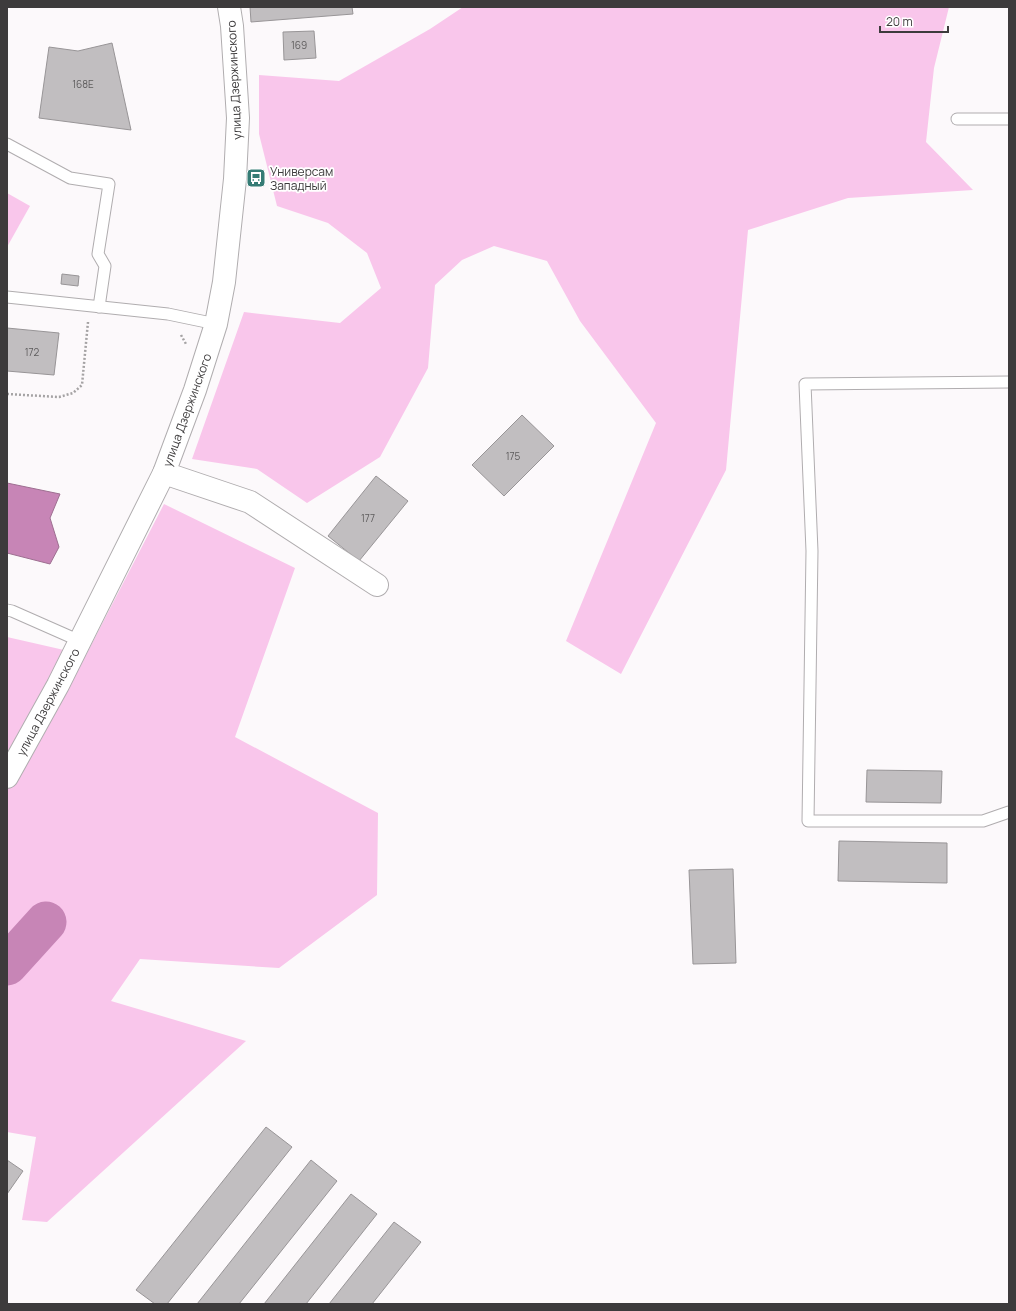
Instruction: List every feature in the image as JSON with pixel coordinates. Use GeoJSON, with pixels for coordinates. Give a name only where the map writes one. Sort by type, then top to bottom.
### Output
{"type":"FeatureCollection","features":[{"type":"Feature","properties":{"kind":"main road","name":"улица Дзержинского"},"geometry":{"type":"LineString","coordinates":[[7,777],[58,685],[164,472],[196,390],[216,324],[224,282],[235,179],[238,126],[232,26],[229,7]]}},
{"type":"Feature","properties":{"kind":"main road"},"geometry":{"type":"LineString","coordinates":[[164,472],[250,502],[377,585]]}},
{"type":"Feature","properties":{"kind":"lane"},"geometry":{"type":"LineString","coordinates":[[957,119],[1009,118]]}},
{"type":"Feature","properties":{"kind":"lane"},"geometry":{"type":"LineString","coordinates":[[7,144],[70,178],[109,184],[98,254],[106,266],[95,306]]}},
{"type":"Feature","properties":{"kind":"lane"},"geometry":{"type":"LineString","coordinates":[[7,297],[168,314],[216,324]]}},
{"type":"Feature","properties":{"kind":"lane"},"geometry":{"type":"LineString","coordinates":[[1009,382],[805,384],[812,551],[808,821],[983,821],[1009,812]]}},
{"type":"Feature","properties":{"kind":"lane"},"geometry":{"type":"LineString","coordinates":[[7,610],[53,628],[80,641]]}},
{"type":"Feature","properties":{"kind":"path"},"geometry":{"type":"LineString","coordinates":[[7,394],[58,397],[73,393],[82,385],[95,306]]}},
{"type":"Feature","properties":{"kind":"path"},"geometry":{"type":"LineString","coordinates":[[181,334],[186,346]]}},
{"type":"Feature","properties":{"kind":"shaded area"},"geometry":{"type":"Polygon","coordinates":[[[463,7],[949,7],[934,68],[926,142],[973,190],[848,198],[748,230],[726,470],[621,674],[566,641],[656,423],[580,321],[547,261],[494,246],[462,260],[435,285],[428,368],[380,457],[307,503],[257,469],[192,459],[244,312],[340,323],[381,288],[367,253],[328,223],[277,206],[259,134],[259,75],[339,81],[430,29],[463,7]]]}},
{"type":"Feature","properties":{"kind":"shaded area"},"geometry":{"type":"Polygon","coordinates":[[[7,193],[30,206],[7,247],[7,193]]]}},
{"type":"Feature","properties":{"kind":"shaded area"},"geometry":{"type":"Polygon","coordinates":[[[7,483],[60,494],[50,518],[59,547],[50,564],[7,553],[7,483]]]}},
{"type":"Feature","properties":{"kind":"shaded area"},"geometry":{"type":"Polygon","coordinates":[[[164,504],[295,568],[235,737],[378,813],[377,895],[279,968],[140,959],[111,1001],[246,1041],[47,1222],[22,1220],[36,1137],[7,1132],[7,637],[86,655],[164,504]]]}},
{"type":"Feature","properties":{"kind":"building"},"geometry":{"type":"Polygon","coordinates":[[[250,7],[352,7],[353,14],[251,22],[250,7]]]}},
{"type":"Feature","properties":{"kind":"building"},"geometry":{"type":"Polygon","coordinates":[[[314,31],[316,58],[284,60],[283,32],[314,31]]]}},
{"type":"Feature","properties":{"kind":"building"},"geometry":{"type":"Polygon","coordinates":[[[112,43],[131,130],[39,118],[49,47],[78,51],[112,43]]]}},
{"type":"Feature","properties":{"kind":"building"},"geometry":{"type":"Polygon","coordinates":[[[62,274],[79,276],[78,286],[61,284],[62,274]]]}},
{"type":"Feature","properties":{"kind":"building"},"geometry":{"type":"Polygon","coordinates":[[[7,328],[59,333],[54,375],[7,371],[7,328]]]}},
{"type":"Feature","properties":{"kind":"building"},"geometry":{"type":"Polygon","coordinates":[[[522,415],[554,446],[504,496],[472,465],[522,415]]]}},
{"type":"Feature","properties":{"kind":"building"},"geometry":{"type":"Polygon","coordinates":[[[376,476],[408,501],[359,561],[328,536],[376,476]]]}},
{"type":"Feature","properties":{"kind":"building"},"geometry":{"type":"Polygon","coordinates":[[[867,770],[942,771],[941,803],[866,802],[867,770]]]}},
{"type":"Feature","properties":{"kind":"building"},"geometry":{"type":"Polygon","coordinates":[[[839,841],[947,843],[947,883],[838,881],[839,841]]]}},
{"type":"Feature","properties":{"kind":"building"},"geometry":{"type":"Polygon","coordinates":[[[733,869],[736,963],[693,964],[689,870],[733,869]]]}},
{"type":"Feature","properties":{"kind":"building"},"geometry":{"type":"Polygon","coordinates":[[[266,1127],[292,1147],[167,1304],[155,1304],[136,1290],[266,1127]]]}},
{"type":"Feature","properties":{"kind":"building"},"geometry":{"type":"Polygon","coordinates":[[[7,1160],[23,1171],[7,1194],[7,1160]]]}},
{"type":"Feature","properties":{"kind":"building"},"geometry":{"type":"Polygon","coordinates":[[[311,1160],[337,1181],[239,1304],[197,1304],[311,1160]]]}},
{"type":"Feature","properties":{"kind":"building"},"geometry":{"type":"Polygon","coordinates":[[[351,1194],[377,1214],[306,1304],[264,1304],[351,1194]]]}},
{"type":"Feature","properties":{"kind":"building"},"geometry":{"type":"Polygon","coordinates":[[[394,1222],[421,1242],[372,1304],[329,1304],[394,1222]]]}},
{"type":"Feature","properties":{"kind":"waterway"},"geometry":{"type":"LineString","coordinates":[[7,965],[46,922]]}},
{"type":"Feature","properties":{"kind":"place","name":"Универсам Западный"},"geometry":{"type":"Point","coordinates":[256,178]}}]}
